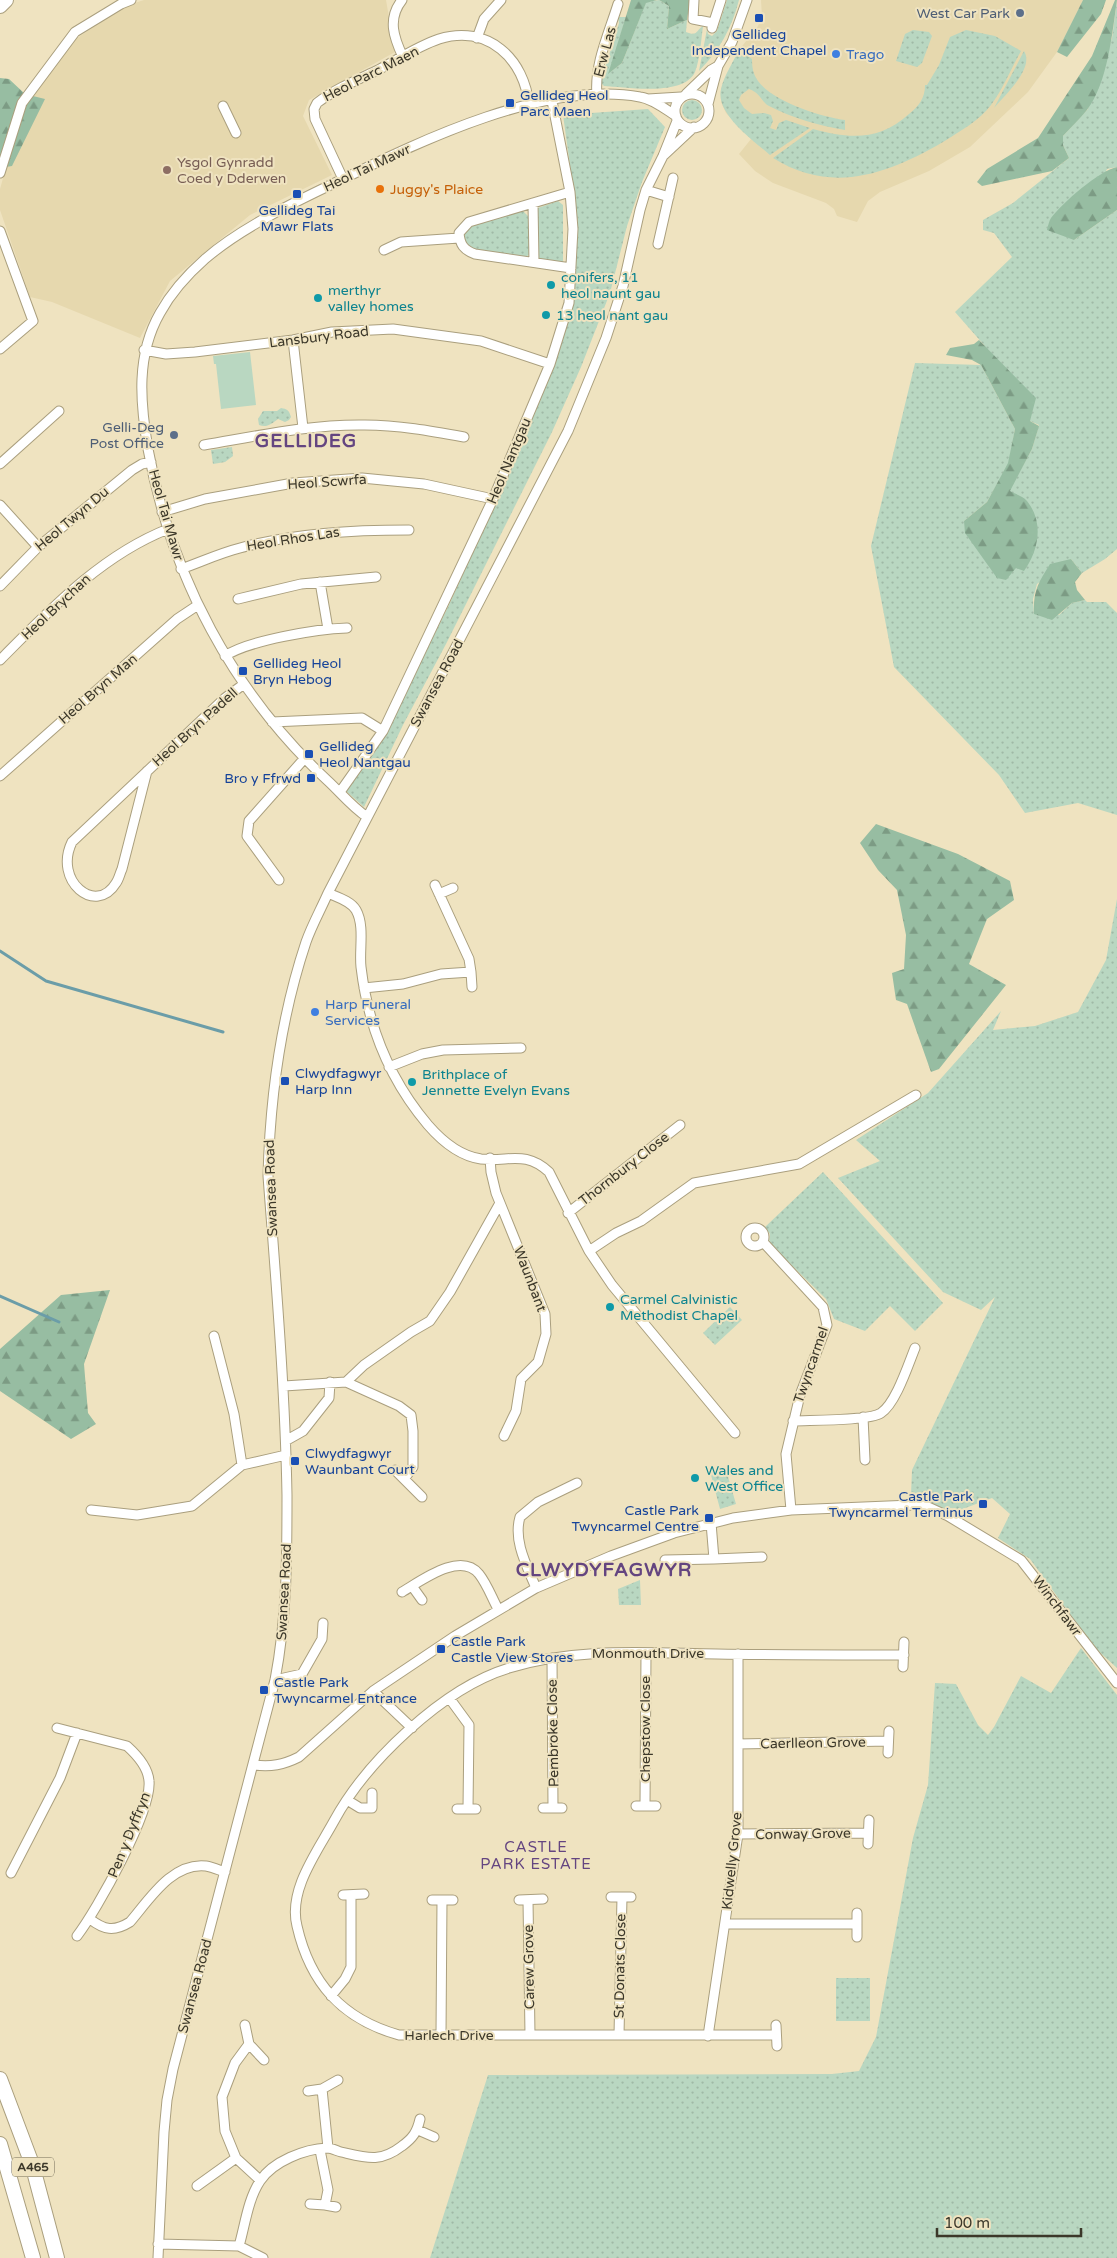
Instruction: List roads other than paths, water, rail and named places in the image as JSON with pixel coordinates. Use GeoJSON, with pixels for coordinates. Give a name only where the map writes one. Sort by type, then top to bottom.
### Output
{"type":"FeatureCollection","features":[{"type":"Feature","properties":{"kind":"highway"},"geometry":{"type":"LineString","coordinates":[[0,6],[6,0]]}},
{"type":"Feature","properties":{"kind":"highway","name":"A465"},"geometry":{"type":"LineString","coordinates":[[0,2078],[32,2164],[57,2258]]}},
{"type":"Feature","properties":{"kind":"highway","name":"A465"},"geometry":{"type":"LineString","coordinates":[[0,2144],[32,2258]]}},
{"type":"Feature","properties":{"kind":"street"},"geometry":{"type":"LineString","coordinates":[[0,173],[22,103],[75,32],[131,0]]}},
{"type":"Feature","properties":{"kind":"street"},"geometry":{"type":"LineString","coordinates":[[402,0],[392,21],[394,37],[403,57]]}},
{"type":"Feature","properties":{"kind":"street"},"geometry":{"type":"LineString","coordinates":[[477,38],[484,19],[501,0]]}},
{"type":"Feature","properties":{"kind":"street"},"geometry":{"type":"LineString","coordinates":[[694,0],[693,19],[713,26],[721,0]]}},
{"type":"Feature","properties":{"kind":"street","name":"Swansea Road"},"geometry":{"type":"LineString","coordinates":[[664,156],[694,128],[701,125],[708,118],[708,104],[718,66],[732,42],[747,0]]}},
{"type":"Feature","properties":{"kind":"street","name":"Erw Las"},"geometry":{"type":"LineString","coordinates":[[597,95],[596,77],[620,8]]}},
{"type":"Feature","properties":{"kind":"street","name":"Heol Parc Maen"},"geometry":{"type":"LineString","coordinates":[[343,179],[313,115],[317,102],[439,39],[455,37],[477,38],[494,44],[506,52],[517,65],[525,82],[529,106]]}},
{"type":"Feature","properties":{"kind":"street"},"geometry":{"type":"LineString","coordinates":[[683,96],[711,70],[718,66]]}},
{"type":"Feature","properties":{"kind":"street"},"geometry":{"type":"LineString","coordinates":[[683,96],[696,94],[708,104]]}},
{"type":"Feature","properties":{"kind":"street","name":"Heol Tai Mawr"},"geometry":{"type":"LineString","coordinates":[[366,817],[304,759],[272,722],[225,656],[198,605],[181,569],[162,512],[151,462],[142,400],[141,376],[144,350],[164,307],[193,269],[207,257],[229,241],[288,207],[382,159],[506,110],[552,101],[597,95],[637,96],[648,99],[676,118]]}},
{"type":"Feature","properties":{"kind":"street","name":"Swansea Road"},"geometry":{"type":"LineString","coordinates":[[158,2258],[167,2100],[254,1765],[281,1650],[287,1582],[287,1440],[268,1176],[269,1136],[285,1021],[307,941],[328,893],[568,431],[606,338],[623,286],[646,190],[664,156],[676,118],[675,106],[683,96]]}},
{"type":"Feature","properties":{"kind":"street","name":"Heol Tai Mawr"},"geometry":{"type":"LineString","coordinates":[[648,99],[683,96]]}},
{"type":"Feature","properties":{"kind":"street","name":"Heol Nantgau"},"geometry":{"type":"LineString","coordinates":[[340,792],[383,731],[493,499],[550,364],[569,303],[573,229],[570,192],[552,101]]}},
{"type":"Feature","properties":{"kind":"street"},"geometry":{"type":"LineString","coordinates":[[223,106],[236,133]]}},
{"type":"Feature","properties":{"kind":"street"},"geometry":{"type":"LineString","coordinates":[[676,118],[686,127],[694,128]]}},
{"type":"Feature","properties":{"kind":"street"},"geometry":{"type":"LineString","coordinates":[[658,244],[673,178]]}},
{"type":"Feature","properties":{"kind":"street"},"geometry":{"type":"LineString","coordinates":[[646,190],[669,197]]}},
{"type":"Feature","properties":{"kind":"street"},"geometry":{"type":"LineString","coordinates":[[570,192],[469,222],[458,233],[460,243],[466,251],[475,254],[572,268]]}},
{"type":"Feature","properties":{"kind":"street"},"geometry":{"type":"LineString","coordinates":[[533,203],[534,262]]}},
{"type":"Feature","properties":{"kind":"street"},"geometry":{"type":"LineString","coordinates":[[0,231],[33,321],[0,348]]}},
{"type":"Feature","properties":{"kind":"street"},"geometry":{"type":"LineString","coordinates":[[384,250],[400,242],[459,238]]}},
{"type":"Feature","properties":{"kind":"street","name":"Lansbury Road"},"geometry":{"type":"LineString","coordinates":[[144,350],[166,354],[180,353],[293,340],[332,332],[393,329],[481,341],[550,364]]}},
{"type":"Feature","properties":{"kind":"street"},"geometry":{"type":"LineString","coordinates":[[293,340],[303,428]]}},
{"type":"Feature","properties":{"kind":"street"},"geometry":{"type":"LineString","coordinates":[[0,464],[60,411]]}},
{"type":"Feature","properties":{"kind":"street"},"geometry":{"type":"LineString","coordinates":[[204,445],[303,428],[364,425],[407,427],[464,437]]}},
{"type":"Feature","properties":{"kind":"street","name":"Heol Twyn Du"},"geometry":{"type":"LineString","coordinates":[[0,586],[38,547],[132,470],[142,464],[151,462]]}},
{"type":"Feature","properties":{"kind":"street","name":"Heol Scwrfa"},"geometry":{"type":"LineString","coordinates":[[162,512],[205,499],[294,483],[362,478],[424,484],[493,499]]}},
{"type":"Feature","properties":{"kind":"street"},"geometry":{"type":"LineString","coordinates":[[2,511],[38,547]]}},
{"type":"Feature","properties":{"kind":"street","name":"Heol Brychan"},"geometry":{"type":"LineString","coordinates":[[0,660],[68,592],[91,574],[149,537],[168,530]]}},
{"type":"Feature","properties":{"kind":"street","name":"Heol Rhos Las"},"geometry":{"type":"LineString","coordinates":[[181,569],[240,548],[300,536],[353,530],[409,530]]}},
{"type":"Feature","properties":{"kind":"street"},"geometry":{"type":"LineString","coordinates":[[238,599],[301,584],[376,577]]}},
{"type":"Feature","properties":{"kind":"street"},"geometry":{"type":"LineString","coordinates":[[320,582],[328,629]]}},
{"type":"Feature","properties":{"kind":"street","name":"Heol Bryn Man"},"geometry":{"type":"LineString","coordinates":[[0,776],[177,619],[198,605]]}},
{"type":"Feature","properties":{"kind":"street"},"geometry":{"type":"LineString","coordinates":[[225,656],[236,649],[328,629],[347,628]]}},
{"type":"Feature","properties":{"kind":"street","name":"Heol Bryn Padell"},"geometry":{"type":"LineString","coordinates":[[147,771],[122,869],[116,884],[101,895],[88,895],[73,885],[68,875],[66,862],[72,842],[147,771],[225,698],[244,684]]}},
{"type":"Feature","properties":{"kind":"street"},"geometry":{"type":"LineString","coordinates":[[272,722],[362,718],[383,731]]}},
{"type":"Feature","properties":{"kind":"street"},"geometry":{"type":"LineString","coordinates":[[279,880],[247,836],[249,821],[304,759]]}},
{"type":"Feature","properties":{"kind":"street"},"geometry":{"type":"LineString","coordinates":[[435,885],[469,958],[472,987]]}},
{"type":"Feature","properties":{"kind":"street"},"geometry":{"type":"LineString","coordinates":[[439,894],[453,888]]}},
{"type":"Feature","properties":{"kind":"street"},"geometry":{"type":"LineString","coordinates":[[328,893],[353,906],[357,911],[364,988],[372,1025],[389,1067],[418,1110],[443,1141],[475,1157],[531,1160],[539,1163],[549,1172],[568,1213],[589,1251],[612,1285],[735,1433]]}},
{"type":"Feature","properties":{"kind":"street"},"geometry":{"type":"LineString","coordinates":[[364,988],[403,984],[441,974],[471,972]]}},
{"type":"Feature","properties":{"kind":"street"},"geometry":{"type":"LineString","coordinates":[[389,1067],[422,1054],[443,1050],[521,1048]]}},
{"type":"Feature","properties":{"kind":"street"},"geometry":{"type":"LineString","coordinates":[[589,1251],[616,1233],[641,1221],[694,1183],[799,1164],[916,1095]]}},
{"type":"Feature","properties":{"kind":"street","name":"Thornbury Close"},"geometry":{"type":"LineString","coordinates":[[568,1213],[680,1125]]}},
{"type":"Feature","properties":{"kind":"street","name":"Waunbant"},"geometry":{"type":"LineString","coordinates":[[490,1158],[491,1172],[500,1203],[546,1314],[546,1334],[538,1362],[521,1379],[516,1411],[504,1436]]}},
{"type":"Feature","properties":{"kind":"street"},"geometry":{"type":"LineString","coordinates":[[346,1382],[364,1365],[430,1321],[450,1292],[500,1203]]}},
{"type":"Feature","properties":{"kind":"street","name":"Twyncarmel"},"geometry":{"type":"LineString","coordinates":[[763,1242],[823,1307],[827,1325],[800,1395],[786,1454],[791,1510]]}},
{"type":"Feature","properties":{"kind":"street"},"geometry":{"type":"LineString","coordinates":[[214,1336],[234,1414],[242,1466]]}},
{"type":"Feature","properties":{"kind":"street","name":"Twyncarmel"},"geometry":{"type":"LineString","coordinates":[[793,1421],[863,1417],[881,1413],[892,1400],[915,1348]]}},
{"type":"Feature","properties":{"kind":"street"},"geometry":{"type":"LineString","coordinates":[[287,1440],[303,1430],[329,1398],[330,1382]]}},
{"type":"Feature","properties":{"kind":"street"},"geometry":{"type":"LineString","coordinates":[[284,1386],[346,1382],[400,1406],[410,1415],[413,1431],[413,1467],[404,1479]]}},
{"type":"Feature","properties":{"kind":"street"},"geometry":{"type":"LineString","coordinates":[[863,1417],[865,1460]]}},
{"type":"Feature","properties":{"kind":"street"},"geometry":{"type":"LineString","coordinates":[[91,1510],[137,1514],[192,1506],[242,1466],[286,1455]]}},
{"type":"Feature","properties":{"kind":"street"},"geometry":{"type":"LineString","coordinates":[[395,1470],[422,1497]]}},
{"type":"Feature","properties":{"kind":"street"},"geometry":{"type":"LineString","coordinates":[[536,1588],[523,1557],[519,1538],[520,1517],[542,1499],[577,1483]]}},
{"type":"Feature","properties":{"kind":"street","name":"Winchfawr"},"geometry":{"type":"LineString","coordinates":[[254,1765],[268,1767],[284,1764],[299,1757],[373,1691],[498,1609],[536,1588],[611,1556],[674,1533],[733,1518],[791,1510],[926,1506],[987,1538],[1027,1566],[1117,1683]]}},
{"type":"Feature","properties":{"kind":"street"},"geometry":{"type":"LineString","coordinates":[[711,1523],[714,1559]]}},
{"type":"Feature","properties":{"kind":"street"},"geometry":{"type":"LineString","coordinates":[[665,1560],[762,1557]]}},
{"type":"Feature","properties":{"kind":"street"},"geometry":{"type":"LineString","coordinates":[[402,1592],[448,1567],[460,1566],[471,1568],[479,1574],[498,1609]]}},
{"type":"Feature","properties":{"kind":"street"},"geometry":{"type":"LineString","coordinates":[[412,1586],[422,1600]]}},
{"type":"Feature","properties":{"kind":"street"},"geometry":{"type":"LineString","coordinates":[[275,1680],[302,1674],[322,1639],[324,1623]]}},
{"type":"Feature","properties":{"kind":"street"},"geometry":{"type":"LineString","coordinates":[[903,1667],[904,1642]]}},
{"type":"Feature","properties":{"kind":"street","name":"Chepstow Close"},"geometry":{"type":"LineString","coordinates":[[646,1652],[641,1806],[656,1806]]}},
{"type":"Feature","properties":{"kind":"street","name":"Monmouth Drive"},"geometry":{"type":"LineString","coordinates":[[412,1728],[450,1699],[507,1668],[580,1653],[904,1655]]}},
{"type":"Feature","properties":{"kind":"street","name":"Kidwelly Grove"},"geometry":{"type":"LineString","coordinates":[[708,2036],[738,1834],[738,1654]]}},
{"type":"Feature","properties":{"kind":"street","name":"Pembroke Close"},"geometry":{"type":"LineString","coordinates":[[543,1808],[558,1808],[552,1658]]}},
{"type":"Feature","properties":{"kind":"street"},"geometry":{"type":"LineString","coordinates":[[373,1691],[412,1728]]}},
{"type":"Feature","properties":{"kind":"street"},"geometry":{"type":"LineString","coordinates":[[450,1699],[469,1725],[472,1809],[457,1809]]}},
{"type":"Feature","properties":{"kind":"street","name":"Pen y Dyffryn"},"geometry":{"type":"LineString","coordinates":[[57,1728],[127,1746],[135,1753],[148,1773],[149,1783],[137,1823],[107,1889],[90,1920],[78,1936]]}},
{"type":"Feature","properties":{"kind":"street","name":"Harlech Drive"},"geometry":{"type":"LineString","coordinates":[[412,1728],[392,1744],[372,1765],[347,1800],[297,1893],[294,1916],[302,1950],[318,1981],[356,2018],[400,2035],[708,2036],[776,2030],[777,2046]]}},
{"type":"Feature","properties":{"kind":"street"},"geometry":{"type":"LineString","coordinates":[[888,1753],[889,1731]]}},
{"type":"Feature","properties":{"kind":"street"},"geometry":{"type":"LineString","coordinates":[[11,1873],[60,1778],[77,1733]]}},
{"type":"Feature","properties":{"kind":"street","name":"Caerlleon Grove"},"geometry":{"type":"LineString","coordinates":[[738,1744],[888,1741]]}},
{"type":"Feature","properties":{"kind":"street"},"geometry":{"type":"LineString","coordinates":[[347,1800],[360,1808],[372,1808],[372,1793]]}},
{"type":"Feature","properties":{"kind":"street","name":"Conway Grove"},"geometry":{"type":"LineString","coordinates":[[868,1844],[869,1820]]}},
{"type":"Feature","properties":{"kind":"street","name":"Conway Grove"},"geometry":{"type":"LineString","coordinates":[[738,1834],[868,1833]]}},
{"type":"Feature","properties":{"kind":"street"},"geometry":{"type":"LineString","coordinates":[[90,1920],[111,1930],[121,1928],[130,1922],[174,1874],[188,1867],[206,1866],[225,1872]]}},
{"type":"Feature","properties":{"kind":"street"},"geometry":{"type":"LineString","coordinates":[[332,1996],[345,1979],[351,1967],[347,1895],[364,1894]]}},
{"type":"Feature","properties":{"kind":"street","name":"St Donats Close"},"geometry":{"type":"LineString","coordinates":[[611,1897],[626,1897],[619,2035]]}},
{"type":"Feature","properties":{"kind":"street","name":"Carew Grove"},"geometry":{"type":"LineString","coordinates":[[530,2035],[524,1900],[542,1899]]}},
{"type":"Feature","properties":{"kind":"street"},"geometry":{"type":"LineString","coordinates":[[432,1900],[453,1900]]}},
{"type":"Feature","properties":{"kind":"street"},"geometry":{"type":"LineString","coordinates":[[441,2036],[442,1900]]}},
{"type":"Feature","properties":{"kind":"street"},"geometry":{"type":"LineString","coordinates":[[857,1913],[857,1937]]}},
{"type":"Feature","properties":{"kind":"street"},"geometry":{"type":"LineString","coordinates":[[725,1924],[857,1924]]}},
{"type":"Feature","properties":{"kind":"street"},"geometry":{"type":"LineString","coordinates":[[245,2025],[249,2044],[264,2060]]}},
{"type":"Feature","properties":{"kind":"street"},"geometry":{"type":"LineString","coordinates":[[249,2044],[235,2063],[222,2097],[225,2131],[236,2158],[260,2180]]}},
{"type":"Feature","properties":{"kind":"street"},"geometry":{"type":"LineString","coordinates":[[308,2091],[322,2089],[338,2080]]}},
{"type":"Feature","properties":{"kind":"street"},"geometry":{"type":"LineString","coordinates":[[322,2089],[324,2149],[328,2190],[325,2205]]}},
{"type":"Feature","properties":{"kind":"street"},"geometry":{"type":"LineString","coordinates":[[239,2246],[252,2197],[260,2180],[272,2169],[294,2155],[324,2149],[367,2157],[389,2156],[418,2130],[420,2118]]}},
{"type":"Feature","properties":{"kind":"street"},"geometry":{"type":"LineString","coordinates":[[418,2130],[434,2137]]}},
{"type":"Feature","properties":{"kind":"street"},"geometry":{"type":"LineString","coordinates":[[197,2186],[236,2158]]}},
{"type":"Feature","properties":{"kind":"street"},"geometry":{"type":"LineString","coordinates":[[310,2204],[336,2207]]}},
{"type":"Feature","properties":{"kind":"street"},"geometry":{"type":"LineString","coordinates":[[158,2244],[239,2246],[250,2255],[263,2258]]}},
{"type":"Feature","properties":{"kind":"waterway"},"geometry":{"type":"LineString","coordinates":[[0,951],[46,981],[223,1032]]}},
{"type":"Feature","properties":{"kind":"waterway"},"geometry":{"type":"LineString","coordinates":[[0,1296],[59,1322]]}},
{"type":"Feature","properties":{"kind":"place","name":"West Car Park"},"geometry":{"type":"Point","coordinates":[1020,13]}},
{"type":"Feature","properties":{"kind":"place","name":"Gellideg Independent Chapel"},"geometry":{"type":"Point","coordinates":[759,18]}},
{"type":"Feature","properties":{"kind":"place","name":"Trago"},"geometry":{"type":"Point","coordinates":[836,54]}},
{"type":"Feature","properties":{"kind":"place","name":"Gellideg Heol Parc Maen"},"geometry":{"type":"Point","coordinates":[510,103]}},
{"type":"Feature","properties":{"kind":"place","name":"Ysgol Gynradd Coed y Dderwen"},"geometry":{"type":"Point","coordinates":[167,170]}},
{"type":"Feature","properties":{"kind":"place","name":"Juggy's Plaice"},"geometry":{"type":"Point","coordinates":[380,189]}},
{"type":"Feature","properties":{"kind":"place","name":"Gellideg Tai Mawr Flats"},"geometry":{"type":"Point","coordinates":[297,194]}},
{"type":"Feature","properties":{"kind":"place","name":"conifers, 11 heol naunt gau"},"geometry":{"type":"Point","coordinates":[551,285]}},
{"type":"Feature","properties":{"kind":"place","name":"merthyr valley homes"},"geometry":{"type":"Point","coordinates":[318,298]}},
{"type":"Feature","properties":{"kind":"place","name":"13 heol nant gau"},"geometry":{"type":"Point","coordinates":[546,315]}},
{"type":"Feature","properties":{"kind":"place","name":"Gelli-Deg Post Office"},"geometry":{"type":"Point","coordinates":[174,435]}},
{"type":"Feature","properties":{"kind":"place","name":"Gellideg Heol Bryn Hebog"},"geometry":{"type":"Point","coordinates":[243,671]}},
{"type":"Feature","properties":{"kind":"place","name":"Gellideg Heol Nantgau"},"geometry":{"type":"Point","coordinates":[309,754]}},
{"type":"Feature","properties":{"kind":"place","name":"Bro y Ffrwd"},"geometry":{"type":"Point","coordinates":[311,778]}},
{"type":"Feature","properties":{"kind":"place","name":"Harp Funeral Services"},"geometry":{"type":"Point","coordinates":[315,1012]}},
{"type":"Feature","properties":{"kind":"place","name":"Clwydfagwyr Harp Inn"},"geometry":{"type":"Point","coordinates":[285,1081]}},
{"type":"Feature","properties":{"kind":"place","name":"Brithplace of Jennette Evelyn Evans"},"geometry":{"type":"Point","coordinates":[412,1082]}},
{"type":"Feature","properties":{"kind":"place","name":"Carmel Calvinistic Methodist Chapel"},"geometry":{"type":"Point","coordinates":[610,1307]}},
{"type":"Feature","properties":{"kind":"place","name":"Clwydfagwyr Waunbant Court"},"geometry":{"type":"Point","coordinates":[295,1461]}},
{"type":"Feature","properties":{"kind":"place","name":"Wales and West Office"},"geometry":{"type":"Point","coordinates":[695,1478]}},
{"type":"Feature","properties":{"kind":"place","name":"Castle Park Twyncarmel Terminus"},"geometry":{"type":"Point","coordinates":[983,1504]}},
{"type":"Feature","properties":{"kind":"place","name":"Castle Park Twyncarmel Centre"},"geometry":{"type":"Point","coordinates":[709,1518]}},
{"type":"Feature","properties":{"kind":"place","name":"Castle Park Castle View Stores"},"geometry":{"type":"Point","coordinates":[441,1649]}},
{"type":"Feature","properties":{"kind":"place","name":"Castle Park Twyncarmel Entrance"},"geometry":{"type":"Point","coordinates":[264,1690]}},
{"type":"Feature","properties":{"kind":"district","name":"GELLIDEG"},"geometry":{"type":"Point","coordinates":[306,441]}},
{"type":"Feature","properties":{"kind":"district","name":"CLWYDYFAGWYR"},"geometry":{"type":"Point","coordinates":[604,1570]}},
{"type":"Feature","properties":{"kind":"district","name":"CASTLE PARK ESTATE"},"geometry":{"type":"Point","coordinates":[536,1856]}}]}
